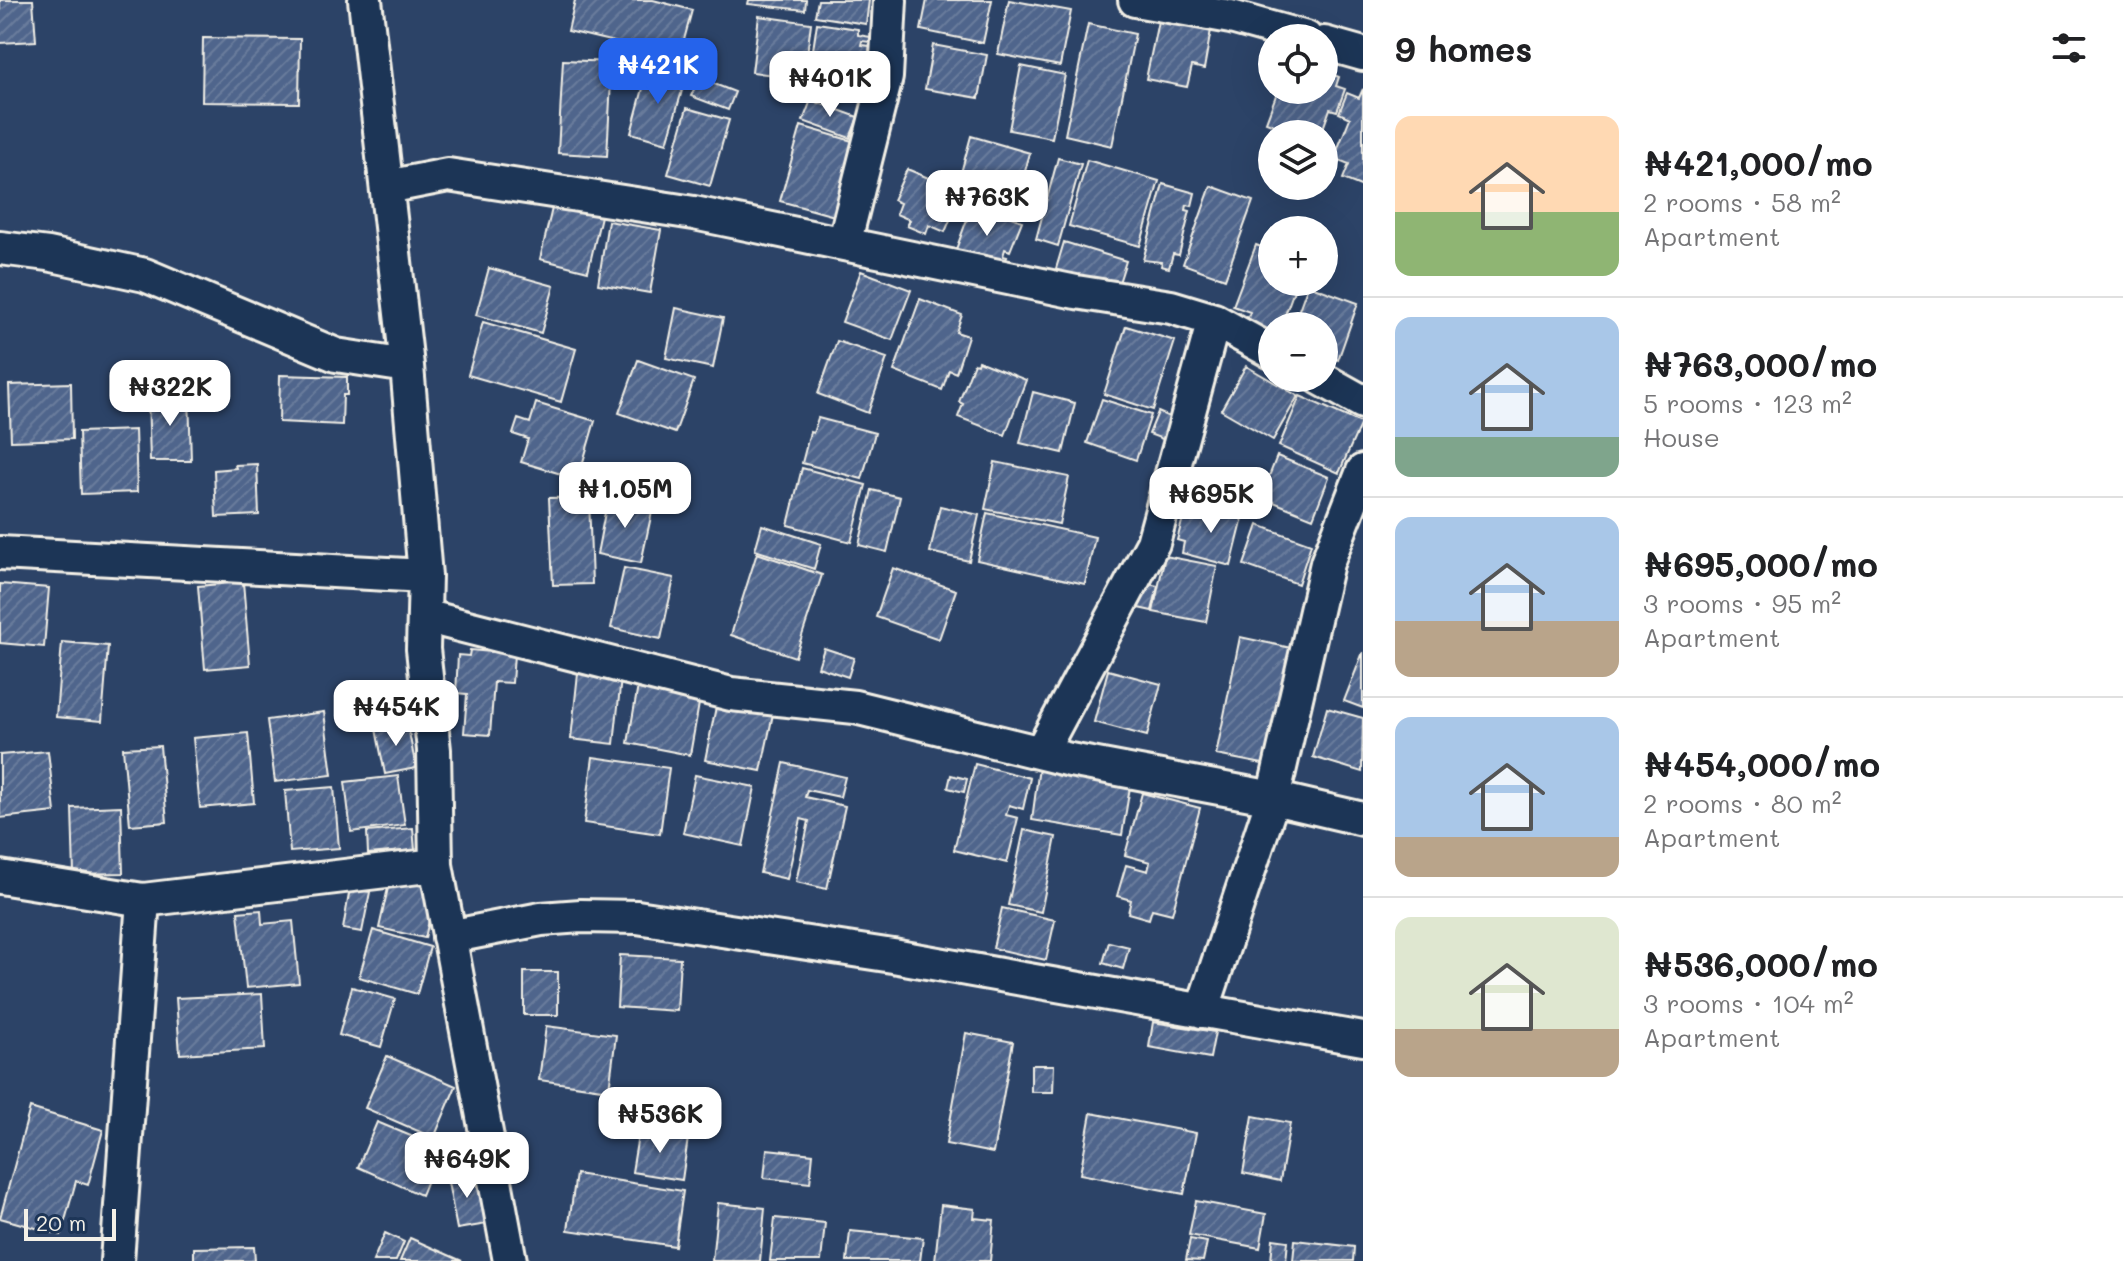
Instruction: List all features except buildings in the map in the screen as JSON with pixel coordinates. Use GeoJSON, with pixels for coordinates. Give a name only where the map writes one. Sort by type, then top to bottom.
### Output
{"type":"FeatureCollection","features":[{"type":"Feature","properties":{"kind":"street"},"geometry":{"type":"LineString","coordinates":[[365,0],[407,366],[425,576],[423,649],[434,750],[436,865],[510,1261]]}},
{"type":"Feature","properties":{"kind":"street"},"geometry":{"type":"LineString","coordinates":[[844,244],[886,77],[890,0]]}},
{"type":"Feature","properties":{"kind":"street"},"geometry":{"type":"LineString","coordinates":[[1135,0],[1258,25]]}},
{"type":"Feature","properties":{"kind":"street"},"geometry":{"type":"LineString","coordinates":[[1338,47],[1363,54]]}},
{"type":"Feature","properties":{"kind":"street"},"geometry":{"type":"LineString","coordinates":[[387,187],[448,175],[694,213],[1076,292],[1171,307],[1214,320],[1258,344]]}},
{"type":"Feature","properties":{"kind":"street"},"geometry":{"type":"LineString","coordinates":[[0,248],[48,254],[145,275],[336,355],[407,366]]}},
{"type":"Feature","properties":{"kind":"street"},"geometry":{"type":"LineString","coordinates":[[1041,752],[1153,543],[1214,320]]}},
{"type":"Feature","properties":{"kind":"street"},"geometry":{"type":"LineString","coordinates":[[1338,388],[1363,402]]}},
{"type":"Feature","properties":{"kind":"street"},"geometry":{"type":"LineString","coordinates":[[1202,1011],[1273,798],[1327,563],[1363,471]]}},
{"type":"Feature","properties":{"kind":"street"},"geometry":{"type":"LineString","coordinates":[[0,553],[425,576]]}},
{"type":"Feature","properties":{"kind":"street"},"geometry":{"type":"LineString","coordinates":[[424,616],[731,694],[855,707],[1041,752],[1363,819]]}},
{"type":"Feature","properties":{"kind":"street"},"geometry":{"type":"LineString","coordinates":[[0,877],[143,900],[436,865]]}},
{"type":"Feature","properties":{"kind":"street"},"geometry":{"type":"LineString","coordinates":[[117,1261],[143,900]]}},
{"type":"Feature","properties":{"kind":"street"},"geometry":{"type":"LineString","coordinates":[[449,937],[541,919],[637,917],[893,956],[1363,1039]]}}]}
